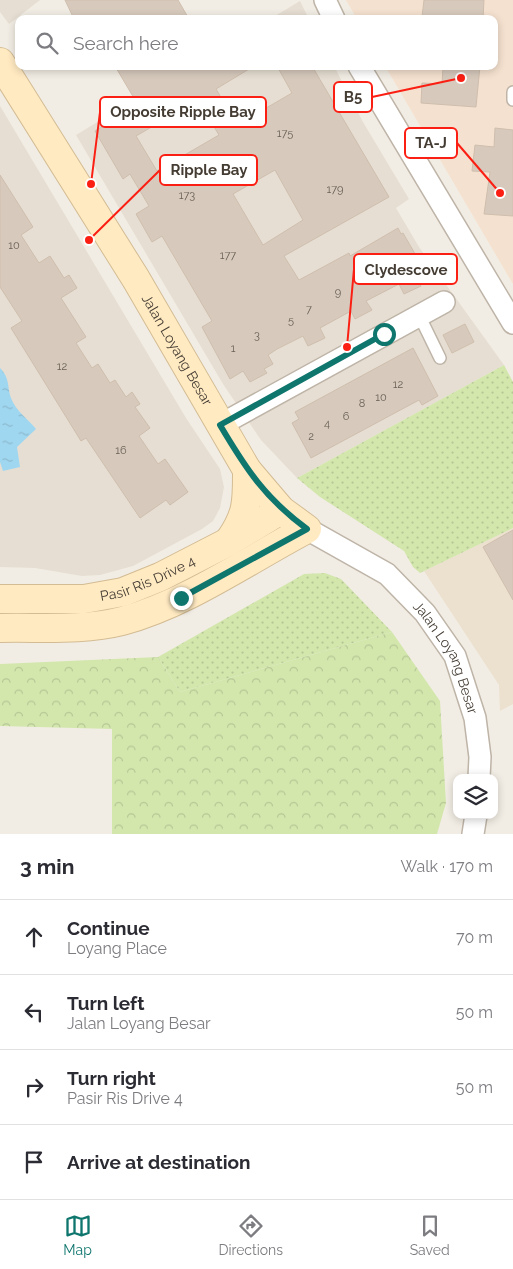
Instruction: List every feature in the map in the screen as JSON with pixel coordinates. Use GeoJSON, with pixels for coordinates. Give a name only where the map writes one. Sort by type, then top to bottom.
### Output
{"type":"FeatureCollection","features":[{"type":"Feature","properties":{"kind":"street"},"geometry":{"type":"LineString","coordinates":[[325,0],[332,15]]}},
{"type":"Feature","properties":{"kind":"street","name":"Jalan Loyang Besar"},"geometry":{"type":"LineString","coordinates":[[0,62],[136,279],[246,470],[281,510],[307,529],[387,574],[425,613],[455,656],[475,718],[480,757],[479,774]]}},
{"type":"Feature","properties":{"kind":"street"},"geometry":{"type":"LineString","coordinates":[[361,70],[513,324]]}},
{"type":"Feature","properties":{"kind":"street"},"geometry":{"type":"LineString","coordinates":[[220,425],[444,302]]}},
{"type":"Feature","properties":{"kind":"street"},"geometry":{"type":"LineString","coordinates":[[228,542],[242,523],[246,505],[246,470]]}},
{"type":"Feature","properties":{"kind":"street","name":"Pasir Ris Drive 4"},"geometry":{"type":"LineString","coordinates":[[0,599],[84,599],[123,592],[160,577],[228,542],[281,510]]}},
{"type":"Feature","properties":{"kind":"street","name":"Pasir Ris Drive 4"},"geometry":{"type":"LineString","coordinates":[[0,628],[80,627],[121,622],[181,598],[307,529]]}},
{"type":"Feature","properties":{"kind":"street"},"geometry":{"type":"LineString","coordinates":[[473,834],[475,819]]}},
{"type":"Feature","properties":{"kind":"lane"},"geometry":{"type":"LineString","coordinates":[[513,92],[513,100]]}},
{"type":"Feature","properties":{"kind":"lane"},"geometry":{"type":"LineString","coordinates":[[419,315],[440,358]]}},
{"type":"Feature","properties":{"kind":"shaded area"},"geometry":{"type":"Polygon","coordinates":[[[0,0],[40,0],[21,15],[15,15],[15,19],[9,24],[0,12],[0,0]]]}},
{"type":"Feature","properties":{"kind":"shaded area"},"geometry":{"type":"Polygon","coordinates":[[[346,0],[513,0],[513,284],[387,70],[498,70],[498,15],[355,15],[346,0]]]}},
{"type":"Feature","properties":{"kind":"shaded area"},"geometry":{"type":"Polygon","coordinates":[[[300,1],[307,15],[277,15],[300,1]]]}},
{"type":"Feature","properties":{"kind":"shaded area"},"geometry":{"type":"Polygon","coordinates":[[[183,70],[336,70],[363,122],[409,199],[396,208],[419,247],[504,365],[297,478],[261,440],[223,384],[76,135],[183,70]]]}},
{"type":"Feature","properties":{"kind":"shaded area"},"geometry":{"type":"Polygon","coordinates":[[[0,106],[186,418],[220,469],[224,487],[220,508],[213,521],[202,529],[133,566],[100,575],[82,576],[35,568],[0,567],[0,106]]]}},
{"type":"Feature","properties":{"kind":"shaded area"},"geometry":{"type":"Polygon","coordinates":[[[513,528],[513,704],[500,711],[499,685],[424,571],[513,528]]]}},
{"type":"Feature","properties":{"kind":"green space"},"geometry":{"type":"Polygon","coordinates":[[[504,365],[513,382],[513,528],[420,573],[413,567],[404,551],[320,497],[297,478],[504,365]]]}},
{"type":"Feature","properties":{"kind":"green space"},"geometry":{"type":"Polygon","coordinates":[[[325,573],[341,579],[392,632],[180,692],[158,657],[304,574],[325,573]]]}},
{"type":"Feature","properties":{"kind":"green space"},"geometry":{"type":"Polygon","coordinates":[[[392,632],[440,701],[446,803],[437,834],[112,834],[112,729],[0,726],[0,664],[158,657],[180,692],[392,632]]]}},
{"type":"Feature","properties":{"kind":"water"},"geometry":{"type":"Polygon","coordinates":[[[0,368],[7,379],[13,403],[36,429],[17,447],[20,467],[3,471],[0,462],[0,368]]]}},
{"type":"Feature","properties":{"kind":"building"},"geometry":{"type":"Polygon","coordinates":[[[65,0],[178,0],[187,15],[72,15],[65,0]]]}},
{"type":"Feature","properties":{"kind":"building"},"geometry":{"type":"Polygon","coordinates":[[[424,0],[484,0],[483,15],[422,15],[424,0]]]}},
{"type":"Feature","properties":{"kind":"building"},"geometry":{"type":"Polygon","coordinates":[[[117,70],[247,70],[216,89],[237,125],[292,93],[279,70],[314,70],[389,197],[284,256],[299,280],[349,253],[350,256],[398,228],[401,234],[403,233],[425,271],[416,276],[421,286],[404,294],[399,284],[366,301],[372,310],[355,319],[351,311],[320,328],[325,338],[308,346],[303,336],[277,349],[268,355],[273,364],[264,369],[267,373],[250,382],[243,371],[230,379],[202,327],[212,321],[162,236],[152,242],[136,214],[149,206],[130,174],[123,179],[95,131],[138,105],[117,70]],[[198,100],[136,136],[157,171],[219,135],[198,100]],[[275,170],[233,194],[263,245],[303,220],[275,170]]]}},
{"type":"Feature","properties":{"kind":"building"},"geometry":{"type":"Polygon","coordinates":[[[443,70],[480,70],[476,107],[421,103],[422,83],[442,84],[443,70]]]}},
{"type":"Feature","properties":{"kind":"building"},"geometry":{"type":"Polygon","coordinates":[[[495,128],[513,130],[513,216],[484,214],[490,172],[472,171],[475,145],[494,147],[495,128]]]}},
{"type":"Feature","properties":{"kind":"building"},"geometry":{"type":"Polygon","coordinates":[[[0,175],[33,227],[21,235],[39,263],[50,256],[64,278],[69,275],[77,288],[61,298],[86,337],[76,343],[92,368],[98,364],[110,383],[115,380],[126,397],[132,392],[140,404],[135,407],[150,428],[139,436],[158,464],[165,459],[188,492],[170,505],[166,500],[140,518],[86,438],[81,441],[11,328],[22,321],[0,287],[0,175]]]}},
{"type":"Feature","properties":{"kind":"building"},"geometry":{"type":"Polygon","coordinates":[[[465,324],[474,342],[452,353],[443,335],[465,324]]]}},
{"type":"Feature","properties":{"kind":"building"},"geometry":{"type":"Polygon","coordinates":[[[413,348],[438,396],[422,405],[419,400],[311,458],[292,423],[299,419],[295,412],[413,348]]]}},
{"type":"Feature","properties":{"kind":"building"},"geometry":{"type":"Polygon","coordinates":[[[513,530],[513,600],[483,547],[513,530]]]}},
{"type":"Feature","properties":{"kind":"place","name":"B5"},"geometry":{"type":"Point","coordinates":[461,78]}},
{"type":"Feature","properties":{"kind":"place","name":"Opposite Ripple Bay"},"geometry":{"type":"Point","coordinates":[91,184]}},
{"type":"Feature","properties":{"kind":"place","name":"TA-J"},"geometry":{"type":"Point","coordinates":[500,193]}},
{"type":"Feature","properties":{"kind":"place","name":"Ripple Bay"},"geometry":{"type":"Point","coordinates":[89,240]}},
{"type":"Feature","properties":{"kind":"place","name":"Clydescove"},"geometry":{"type":"Point","coordinates":[347,347]}},
{"type":"Feature","properties":{"kind":"route"},"geometry":{"type":"LineString","coordinates":[[181,598],[307,529],[281,510],[246,470],[220,425],[384,334]]}}]}
